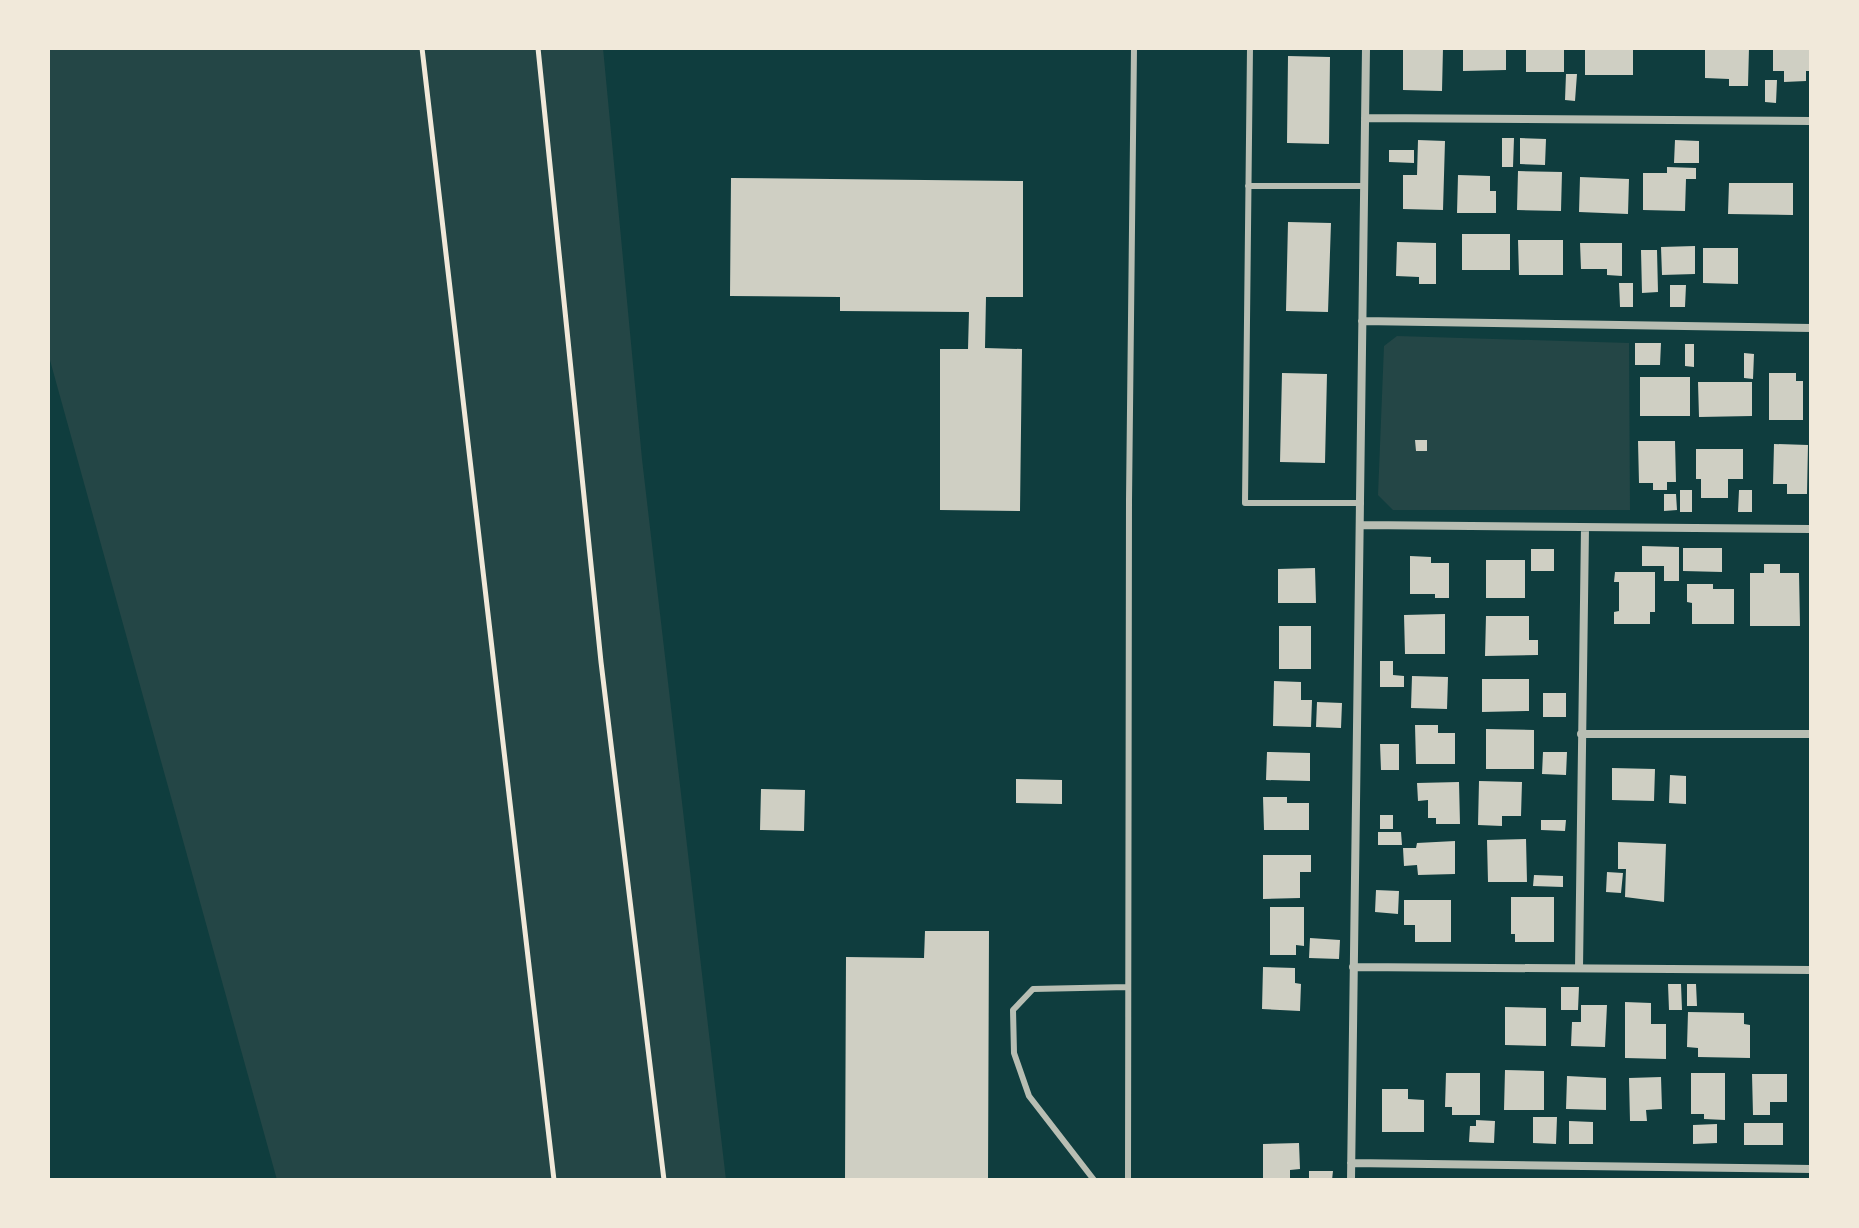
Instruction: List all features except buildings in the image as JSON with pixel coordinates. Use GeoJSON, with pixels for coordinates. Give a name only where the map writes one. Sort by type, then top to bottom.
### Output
{"type":"FeatureCollection","features":[{"type":"Feature","properties":{"kind":"street"},"geometry":{"type":"LineString","coordinates":[[1351,1180],[1366,48]]}},
{"type":"Feature","properties":{"kind":"street"},"geometry":{"type":"LineString","coordinates":[[1365,118],[1811,121]]}},
{"type":"Feature","properties":{"kind":"street"},"geometry":{"type":"LineString","coordinates":[[1362,321],[1811,328]]}},
{"type":"Feature","properties":{"kind":"street"},"geometry":{"type":"LineString","coordinates":[[1361,525],[1811,529]]}},
{"type":"Feature","properties":{"kind":"street"},"geometry":{"type":"LineString","coordinates":[[1579,968],[1585,528]]}},
{"type":"Feature","properties":{"kind":"street"},"geometry":{"type":"LineString","coordinates":[[1581,734],[1811,734]]}},
{"type":"Feature","properties":{"kind":"street"},"geometry":{"type":"LineString","coordinates":[[1353,967],[1811,970]]}},
{"type":"Feature","properties":{"kind":"street"},"geometry":{"type":"LineString","coordinates":[[1351,1163],[1811,1169]]}},
{"type":"Feature","properties":{"kind":"lane"},"geometry":{"type":"LineString","coordinates":[[1128,1180],[1134,48]]}},
{"type":"Feature","properties":{"kind":"lane"},"geometry":{"type":"LineString","coordinates":[[1250,48],[1245,503],[1361,503]]}},
{"type":"Feature","properties":{"kind":"lane"},"geometry":{"type":"LineString","coordinates":[[1248,186],[1364,186]]}},
{"type":"Feature","properties":{"kind":"lane"},"geometry":{"type":"LineString","coordinates":[[1094,1180],[1029,1096],[1014,1053],[1013,1010],[1033,989],[1128,987]]}},
{"type":"Feature","properties":{"kind":"path"},"geometry":{"type":"LineString","coordinates":[[422,48],[554,1180]]}},
{"type":"Feature","properties":{"kind":"path"},"geometry":{"type":"LineString","coordinates":[[538,48],[601,662],[664,1180]]}},
{"type":"Feature","properties":{"kind":"shaded area"},"geometry":{"type":"Polygon","coordinates":[[[48,48],[603,48],[642,459],[726,1180],[277,1180],[48,353],[48,48]]]}},
{"type":"Feature","properties":{"kind":"shaded area"},"geometry":{"type":"Polygon","coordinates":[[[1397,336],[1629,343],[1630,510],[1393,510],[1378,495],[1384,346],[1397,336]]]}}]}
